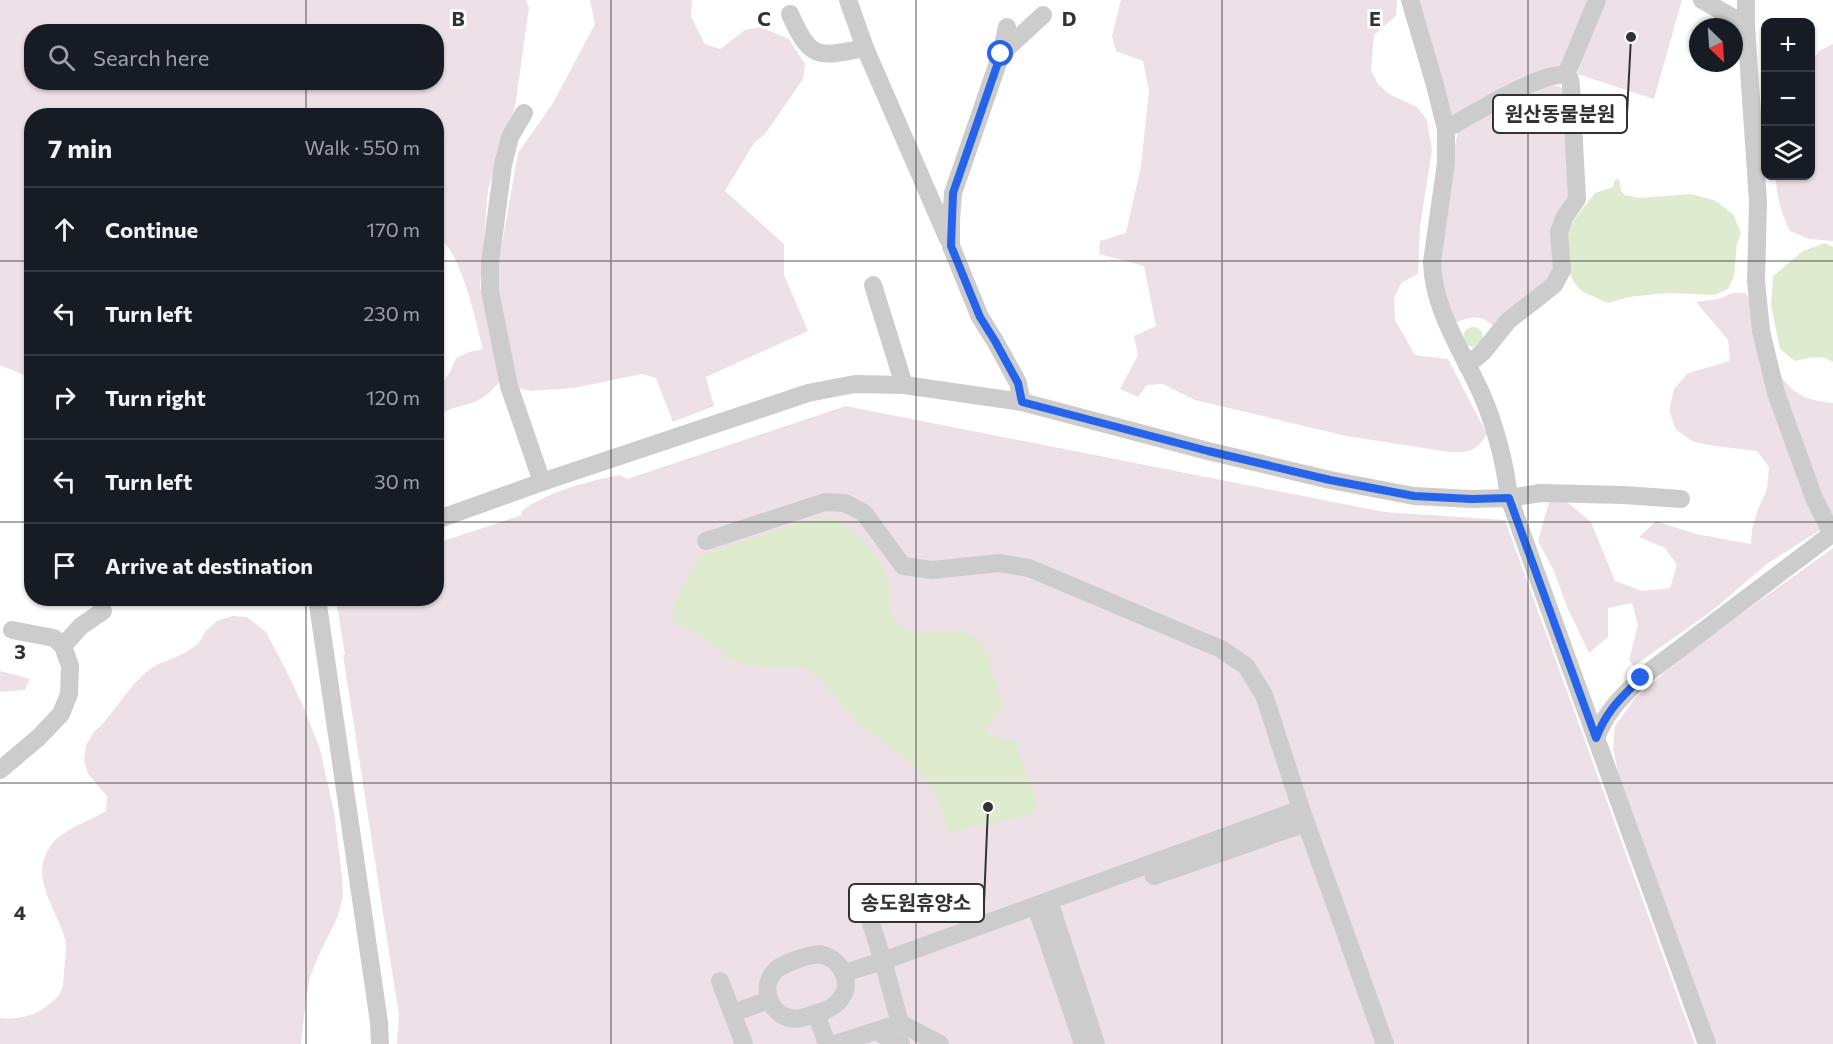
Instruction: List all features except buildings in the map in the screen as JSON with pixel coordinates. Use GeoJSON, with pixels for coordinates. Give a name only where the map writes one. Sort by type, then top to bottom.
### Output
{"type":"FeatureCollection","features":[{"type":"Feature","properties":{"kind":"street"},"geometry":{"type":"LineString","coordinates":[[848,0],[865,48],[980,317],[1018,383],[1022,402]]}},
{"type":"Feature","properties":{"kind":"street"},"geometry":{"type":"LineString","coordinates":[[1410,0],[1446,129],[1446,163],[1434,245],[1432,277],[1449,327],[1482,396],[1497,436],[1509,498],[1707,1044]]}},
{"type":"Feature","properties":{"kind":"street"},"geometry":{"type":"LineString","coordinates":[[1566,75],[1597,0]]}},
{"type":"Feature","properties":{"kind":"street"},"geometry":{"type":"LineString","coordinates":[[1702,0],[1746,25]]}},
{"type":"Feature","properties":{"kind":"street"},"geometry":{"type":"LineString","coordinates":[[1596,738],[1603,720],[1615,704],[1641,678],[1832,534],[1814,498],[1776,393],[1761,331],[1756,280],[1758,202],[1746,0]]}},
{"type":"Feature","properties":{"kind":"street"},"geometry":{"type":"LineString","coordinates":[[790,14],[806,45],[816,53],[830,55],[865,48]]}},
{"type":"Feature","properties":{"kind":"street"},"geometry":{"type":"LineString","coordinates":[[1001,54],[1043,15]]}},
{"type":"Feature","properties":{"kind":"street"},"geometry":{"type":"LineString","coordinates":[[951,246],[953,193],[1001,54],[1007,27]]}},
{"type":"Feature","properties":{"kind":"street"},"geometry":{"type":"LineString","coordinates":[[1446,129],[1533,82],[1557,74],[1566,75],[1570,79],[1577,199],[1564,218],[1559,232],[1562,270],[1554,285],[1508,321],[1484,352],[1467,365]]}},
{"type":"Feature","properties":{"kind":"street"},"geometry":{"type":"LineString","coordinates":[[524,113],[510,137],[503,165],[490,263],[490,291],[509,386],[542,482]]}},
{"type":"Feature","properties":{"kind":"street"},"geometry":{"type":"LineString","coordinates":[[873,285],[904,385]]}},
{"type":"Feature","properties":{"kind":"street"},"geometry":{"type":"LineString","coordinates":[[444,517],[808,393],[855,384],[904,385],[1022,402],[1208,451],[1330,480],[1414,496],[1472,499],[1509,498],[1541,493],[1681,499]]}},
{"type":"Feature","properties":{"kind":"street"},"geometry":{"type":"LineString","coordinates":[[706,541],[825,502],[845,503],[864,513],[903,566],[932,570],[999,563],[1029,568],[1221,649],[1246,666],[1264,695],[1303,816],[1385,1044]]}},
{"type":"Feature","properties":{"kind":"street"},"geometry":{"type":"LineString","coordinates":[[318,606],[379,1022],[380,1044]]}},
{"type":"Feature","properties":{"kind":"street"},"geometry":{"type":"LineString","coordinates":[[63,646],[81,626],[103,611]]}},
{"type":"Feature","properties":{"kind":"street"},"geometry":{"type":"LineString","coordinates":[[0,770],[38,738],[61,714],[69,694],[70,666],[63,646],[54,638],[12,630]]}},
{"type":"Feature","properties":{"kind":"street"},"geometry":{"type":"LineString","coordinates":[[844,973],[1044,909],[1303,816]]}},
{"type":"Feature","properties":{"kind":"street"},"geometry":{"type":"LineString","coordinates":[[865,904],[900,1023]]}},
{"type":"Feature","properties":{"kind":"street"},"geometry":{"type":"LineString","coordinates":[[1044,909],[1083,1044]]}},
{"type":"Feature","properties":{"kind":"street"},"geometry":{"type":"LineString","coordinates":[[1044,909],[1096,1044]]}},
{"type":"Feature","properties":{"kind":"street"},"geometry":{"type":"LineString","coordinates":[[795,953],[828,956],[841,966],[844,973],[845,989],[831,1008],[801,1018],[785,1017],[778,1013],[769,1000],[767,992],[771,977],[795,953]]}},
{"type":"Feature","properties":{"kind":"street"},"geometry":{"type":"LineString","coordinates":[[720,981],[744,1044]]}},
{"type":"Feature","properties":{"kind":"street"},"geometry":{"type":"LineString","coordinates":[[733,1013],[769,1000]]}},
{"type":"Feature","properties":{"kind":"street"},"geometry":{"type":"LineString","coordinates":[[816,1013],[827,1044]]}},
{"type":"Feature","properties":{"kind":"street"},"geometry":{"type":"LineString","coordinates":[[836,1044],[900,1023],[940,1044]]}},
{"type":"Feature","properties":{"kind":"street"},"geometry":{"type":"LineString","coordinates":[[876,1031],[901,1044]]}},
{"type":"Feature","properties":{"kind":"shaded area"},"geometry":{"type":"Polygon","coordinates":[[[0,0],[526,0],[529,8],[515,107],[488,190],[480,287],[500,381],[485,396],[444,412],[444,381],[456,358],[483,349],[461,272],[444,243],[444,108],[24,108],[24,375],[0,365],[0,0]]]}},
{"type":"Feature","properties":{"kind":"shaded area"},"geometry":{"type":"Polygon","coordinates":[[[590,0],[692,0],[691,17],[705,44],[720,49],[745,30],[760,27],[789,39],[805,64],[803,79],[765,134],[754,143],[725,191],[784,244],[784,275],[808,331],[706,377],[714,406],[673,422],[656,378],[642,374],[574,388],[530,391],[516,387],[496,278],[518,153],[553,103],[595,24],[590,0]]]}},
{"type":"Feature","properties":{"kind":"shaded area"},"geometry":{"type":"Polygon","coordinates":[[[1121,0],[1397,0],[1396,16],[1374,35],[1371,70],[1378,84],[1389,94],[1417,107],[1427,120],[1432,150],[1420,227],[1418,274],[1401,283],[1394,298],[1395,320],[1415,355],[1448,359],[1487,434],[1479,445],[1467,451],[1449,452],[1346,436],[1195,400],[1163,384],[1147,385],[1138,397],[1120,389],[1138,355],[1134,336],[1156,326],[1144,266],[1099,254],[1100,241],[1126,233],[1141,166],[1149,91],[1143,61],[1116,51],[1112,36],[1121,0]]]}},
{"type":"Feature","properties":{"kind":"shaded area"},"geometry":{"type":"Polygon","coordinates":[[[1415,0],[1588,0],[1564,66],[1451,117],[1415,0]]]}},
{"type":"Feature","properties":{"kind":"shaded area"},"geometry":{"type":"Polygon","coordinates":[[[1602,0],[1682,0],[1654,99],[1577,74],[1602,0]]]}},
{"type":"Feature","properties":{"kind":"shaded area"},"geometry":{"type":"Polygon","coordinates":[[[1833,44],[1833,241],[1809,239],[1790,231],[1777,190],[1776,180],[1815,180],[1815,57],[1819,51],[1833,44]]]}},
{"type":"Feature","properties":{"kind":"shaded area"},"geometry":{"type":"Polygon","coordinates":[[[1541,86],[1561,87],[1567,98],[1572,200],[1553,277],[1496,330],[1482,318],[1466,319],[1454,323],[1437,261],[1450,168],[1458,131],[1541,86]]]}},
{"type":"Feature","properties":{"kind":"shaded area"},"geometry":{"type":"Polygon","coordinates":[[[1619,179],[1621,191],[1625,195],[1640,198],[1690,194],[1714,200],[1733,214],[1741,233],[1737,244],[1734,276],[1728,289],[1714,295],[1667,293],[1629,297],[1608,303],[1583,292],[1575,284],[1567,268],[1563,237],[1595,193],[1613,187],[1615,180],[1619,179]]]}},
{"type":"Feature","properties":{"kind":"shaded area"},"geometry":{"type":"Polygon","coordinates":[[[1825,243],[1833,247],[1833,362],[1819,357],[1795,361],[1780,349],[1771,305],[1773,276],[1803,251],[1825,243]]]}},
{"type":"Feature","properties":{"kind":"shaded area"},"geometry":{"type":"Polygon","coordinates":[[[1732,293],[1746,293],[1773,363],[1789,386],[1808,398],[1833,403],[1833,522],[1768,563],[1713,610],[1634,666],[1629,660],[1638,625],[1632,603],[1608,608],[1608,637],[1589,653],[1568,609],[1553,569],[1538,541],[1549,502],[1567,502],[1591,522],[1615,581],[1643,591],[1670,588],[1677,565],[1665,548],[1639,537],[1656,521],[1696,534],[1751,544],[1752,529],[1767,489],[1769,467],[1757,451],[1694,442],[1676,430],[1669,410],[1674,389],[1688,373],[1730,361],[1728,340],[1696,302],[1719,299],[1732,293]]]}},
{"type":"Feature","properties":{"kind":"shaded area"},"geometry":{"type":"Polygon","coordinates":[[[1473,327],[1480,330],[1483,337],[1480,344],[1473,347],[1466,344],[1463,337],[1466,330],[1473,327]]]}},
{"type":"Feature","properties":{"kind":"shaded area"},"geometry":{"type":"Polygon","coordinates":[[[846,406],[1384,512],[1505,520],[1695,1044],[397,1044],[399,1016],[337,606],[444,606],[444,541],[522,515],[521,512],[530,505],[568,488],[620,475],[627,479],[846,406]]]}},
{"type":"Feature","properties":{"kind":"shaded area"},"geometry":{"type":"Polygon","coordinates":[[[825,516],[854,532],[879,560],[888,579],[891,612],[898,623],[917,632],[960,631],[969,633],[982,646],[987,654],[1003,708],[987,726],[987,733],[995,737],[1015,740],[1038,806],[1031,815],[948,833],[938,801],[924,775],[860,725],[819,678],[806,668],[764,668],[734,661],[691,629],[675,623],[672,613],[675,603],[703,554],[825,516]]]}},
{"type":"Feature","properties":{"kind":"shaded area"},"geometry":{"type":"Polygon","coordinates":[[[1833,548],[1833,1044],[1715,1044],[1619,777],[1613,749],[1615,726],[1635,698],[1687,653],[1833,548]]]}},
{"type":"Feature","properties":{"kind":"shaded area"},"geometry":{"type":"Polygon","coordinates":[[[232,616],[247,617],[266,632],[286,670],[320,749],[334,812],[343,897],[337,918],[310,977],[301,1044],[0,1044],[0,1018],[19,1018],[37,1012],[56,998],[62,987],[66,955],[65,939],[48,898],[42,877],[42,866],[45,856],[56,840],[71,829],[106,811],[107,796],[88,774],[84,760],[86,745],[94,732],[144,674],[156,665],[185,653],[198,644],[206,631],[217,621],[232,616]]]}},
{"type":"Feature","properties":{"kind":"shaded area"},"geometry":{"type":"Polygon","coordinates":[[[0,671],[30,679],[25,690],[0,692],[0,671]]]}},
{"type":"Feature","properties":{"kind":"place","name":"원산동물분원"},"geometry":{"type":"Point","coordinates":[1631,37]}},
{"type":"Feature","properties":{"kind":"place","name":"송도원휴양소"},"geometry":{"type":"Point","coordinates":[988,807]}},
{"type":"Feature","properties":{"kind":"route"},"geometry":{"type":"LineString","coordinates":[[1001,54],[953,193],[951,246],[980,317],[1018,383],[1022,402],[1208,451],[1330,480],[1414,496],[1509,498],[1596,738],[1603,720],[1615,704],[1641,678]]}}]}
